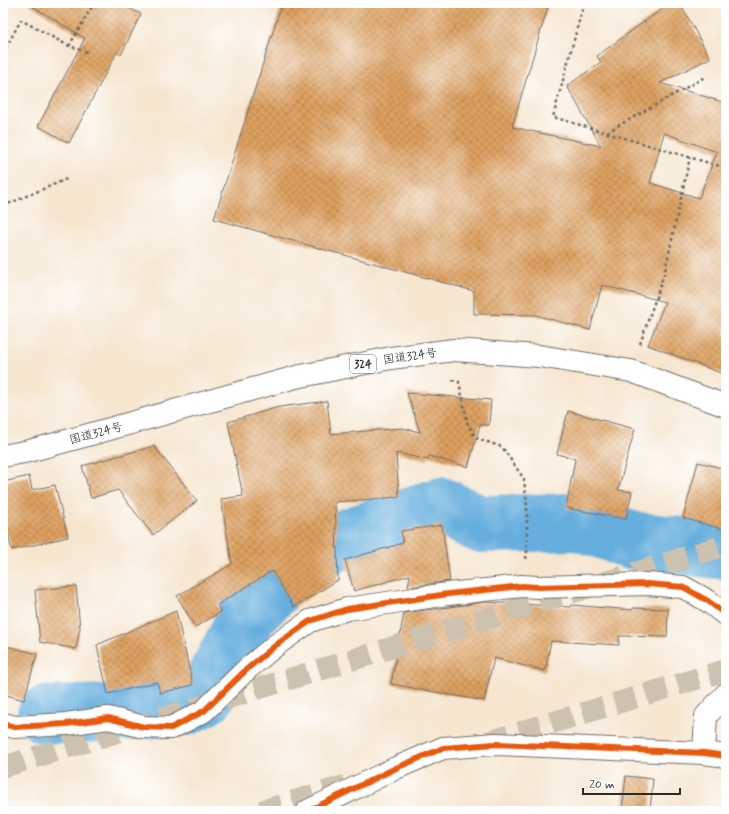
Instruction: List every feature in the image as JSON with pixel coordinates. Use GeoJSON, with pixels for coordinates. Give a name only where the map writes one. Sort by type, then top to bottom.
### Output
{"type":"FeatureCollection","features":[{"type":"Feature","properties":{"kind":"main road","name":"国道324号"},"geometry":{"type":"LineString","coordinates":[[3,456],[29,451],[296,377],[391,358],[454,350],[539,356],[631,371],[726,406]]}},
{"type":"Feature","properties":{"kind":"main road"},"geometry":{"type":"LineString","coordinates":[[3,724],[22,727],[66,724],[108,718],[144,727],[171,728],[204,711],[237,677],[276,645],[310,621],[347,609],[448,594],[522,586],[538,587],[648,584],[683,587],[708,601],[726,614]]}},
{"type":"Feature","properties":{"kind":"main road"},"geometry":{"type":"LineString","coordinates":[[704,753],[706,716],[726,694]]}},
{"type":"Feature","properties":{"kind":"main road"},"geometry":{"type":"LineString","coordinates":[[308,811],[396,768],[442,748],[495,744],[704,753],[726,756]]}},
{"type":"Feature","properties":{"kind":"path"},"geometry":{"type":"LineString","coordinates":[[69,46],[94,3]]}},
{"type":"Feature","properties":{"kind":"path"},"geometry":{"type":"LineString","coordinates":[[584,3],[553,117],[726,168]]}},
{"type":"Feature","properties":{"kind":"path"},"geometry":{"type":"LineString","coordinates":[[3,53],[21,20],[69,46],[87,52]]}},
{"type":"Feature","properties":{"kind":"path"},"geometry":{"type":"LineString","coordinates":[[607,132],[705,77]]}},
{"type":"Feature","properties":{"kind":"path"},"geometry":{"type":"LineString","coordinates":[[631,371],[665,271],[690,157]]}},
{"type":"Feature","properties":{"kind":"path"},"geometry":{"type":"LineString","coordinates":[[3,206],[69,178]]}},
{"type":"Feature","properties":{"kind":"path"},"geometry":{"type":"LineString","coordinates":[[452,380],[459,382],[468,425],[476,438],[502,447],[524,479],[527,507],[527,552],[522,586]]}},
{"type":"Feature","properties":{"kind":"building"},"geometry":{"type":"Polygon","coordinates":[[[27,3],[118,3],[141,14],[121,55],[117,52],[69,143],[38,126],[85,38],[27,3]]]}},
{"type":"Feature","properties":{"kind":"building"},"geometry":{"type":"Polygon","coordinates":[[[282,3],[549,3],[512,127],[601,146],[567,86],[601,62],[597,56],[666,6],[672,3],[680,3],[710,58],[660,83],[726,103],[726,375],[648,345],[665,302],[602,285],[590,330],[535,315],[474,314],[474,291],[214,219],[282,3]],[[664,133],[650,183],[699,198],[717,152],[664,133]]]}},
{"type":"Feature","properties":{"kind":"building"},"geometry":{"type":"Polygon","coordinates":[[[407,393],[491,400],[489,425],[480,425],[468,467],[429,456],[428,460],[396,453],[399,497],[335,502],[338,580],[294,607],[272,571],[217,605],[221,612],[195,627],[177,596],[232,564],[221,499],[243,496],[228,422],[279,407],[327,401],[331,434],[402,428],[420,432],[407,393]]]}},
{"type":"Feature","properties":{"kind":"building"},"geometry":{"type":"Polygon","coordinates":[[[568,411],[635,429],[618,490],[632,492],[626,519],[566,508],[575,459],[557,454],[568,411]]]}},
{"type":"Feature","properties":{"kind":"building"},"geometry":{"type":"Polygon","coordinates":[[[154,446],[197,501],[153,535],[118,490],[91,498],[82,466],[154,446]]]}},
{"type":"Feature","properties":{"kind":"building"},"geometry":{"type":"Polygon","coordinates":[[[698,462],[726,469],[726,530],[683,518],[698,462]]]}},
{"type":"Feature","properties":{"kind":"building"},"geometry":{"type":"Polygon","coordinates":[[[29,476],[32,490],[55,485],[68,537],[12,550],[8,535],[3,536],[3,482],[29,476]]]}},
{"type":"Feature","properties":{"kind":"building"},"geometry":{"type":"Polygon","coordinates":[[[442,525],[450,581],[408,587],[410,575],[354,591],[345,560],[403,543],[401,531],[442,525]]]}},
{"type":"Feature","properties":{"kind":"building"},"geometry":{"type":"Polygon","coordinates":[[[76,586],[80,628],[76,649],[40,642],[35,590],[76,586]]]}},
{"type":"Feature","properties":{"kind":"building"},"geometry":{"type":"Polygon","coordinates":[[[486,602],[571,607],[571,605],[632,610],[633,608],[668,609],[667,637],[619,636],[619,645],[551,641],[545,671],[494,658],[484,701],[391,684],[404,613],[486,602]]]}},
{"type":"Feature","properties":{"kind":"building"},"geometry":{"type":"Polygon","coordinates":[[[176,611],[193,685],[160,693],[157,682],[108,694],[97,645],[176,611]]]}},
{"type":"Feature","properties":{"kind":"building"},"geometry":{"type":"Polygon","coordinates":[[[3,645],[37,654],[24,700],[3,694],[3,645]]]}},
{"type":"Feature","properties":{"kind":"building"},"geometry":{"type":"Polygon","coordinates":[[[626,776],[653,779],[650,811],[622,811],[626,776]]]}},
{"type":"Feature","properties":{"kind":"waterway"},"geometry":{"type":"LineString","coordinates":[[46,715],[105,713],[185,707],[206,696],[248,615],[298,563],[347,537],[441,506],[480,524],[579,522],[631,540],[726,551]]}},
{"type":"Feature","properties":{"kind":"tunnel"},"geometry":{"type":"LineString","coordinates":[[3,767],[726,545]]}},
{"type":"Feature","properties":{"kind":"tunnel"},"geometry":{"type":"LineString","coordinates":[[488,742],[726,670]]}},
{"type":"Feature","properties":{"kind":"tunnel"},"geometry":{"type":"LineString","coordinates":[[261,811],[348,785]]}},
{"type":"Feature","properties":{"kind":"cycle path"},"geometry":{"type":"LineString","coordinates":[[3,724],[15,727],[66,724],[108,718],[144,727],[171,728],[204,711],[247,669],[276,645],[310,621],[347,609],[448,594],[522,586],[538,587],[648,584],[683,587],[708,601],[726,615]]}},
{"type":"Feature","properties":{"kind":"cycle path"},"geometry":{"type":"LineString","coordinates":[[308,811],[396,768],[443,748],[495,744],[704,753],[726,756]]}}]}
